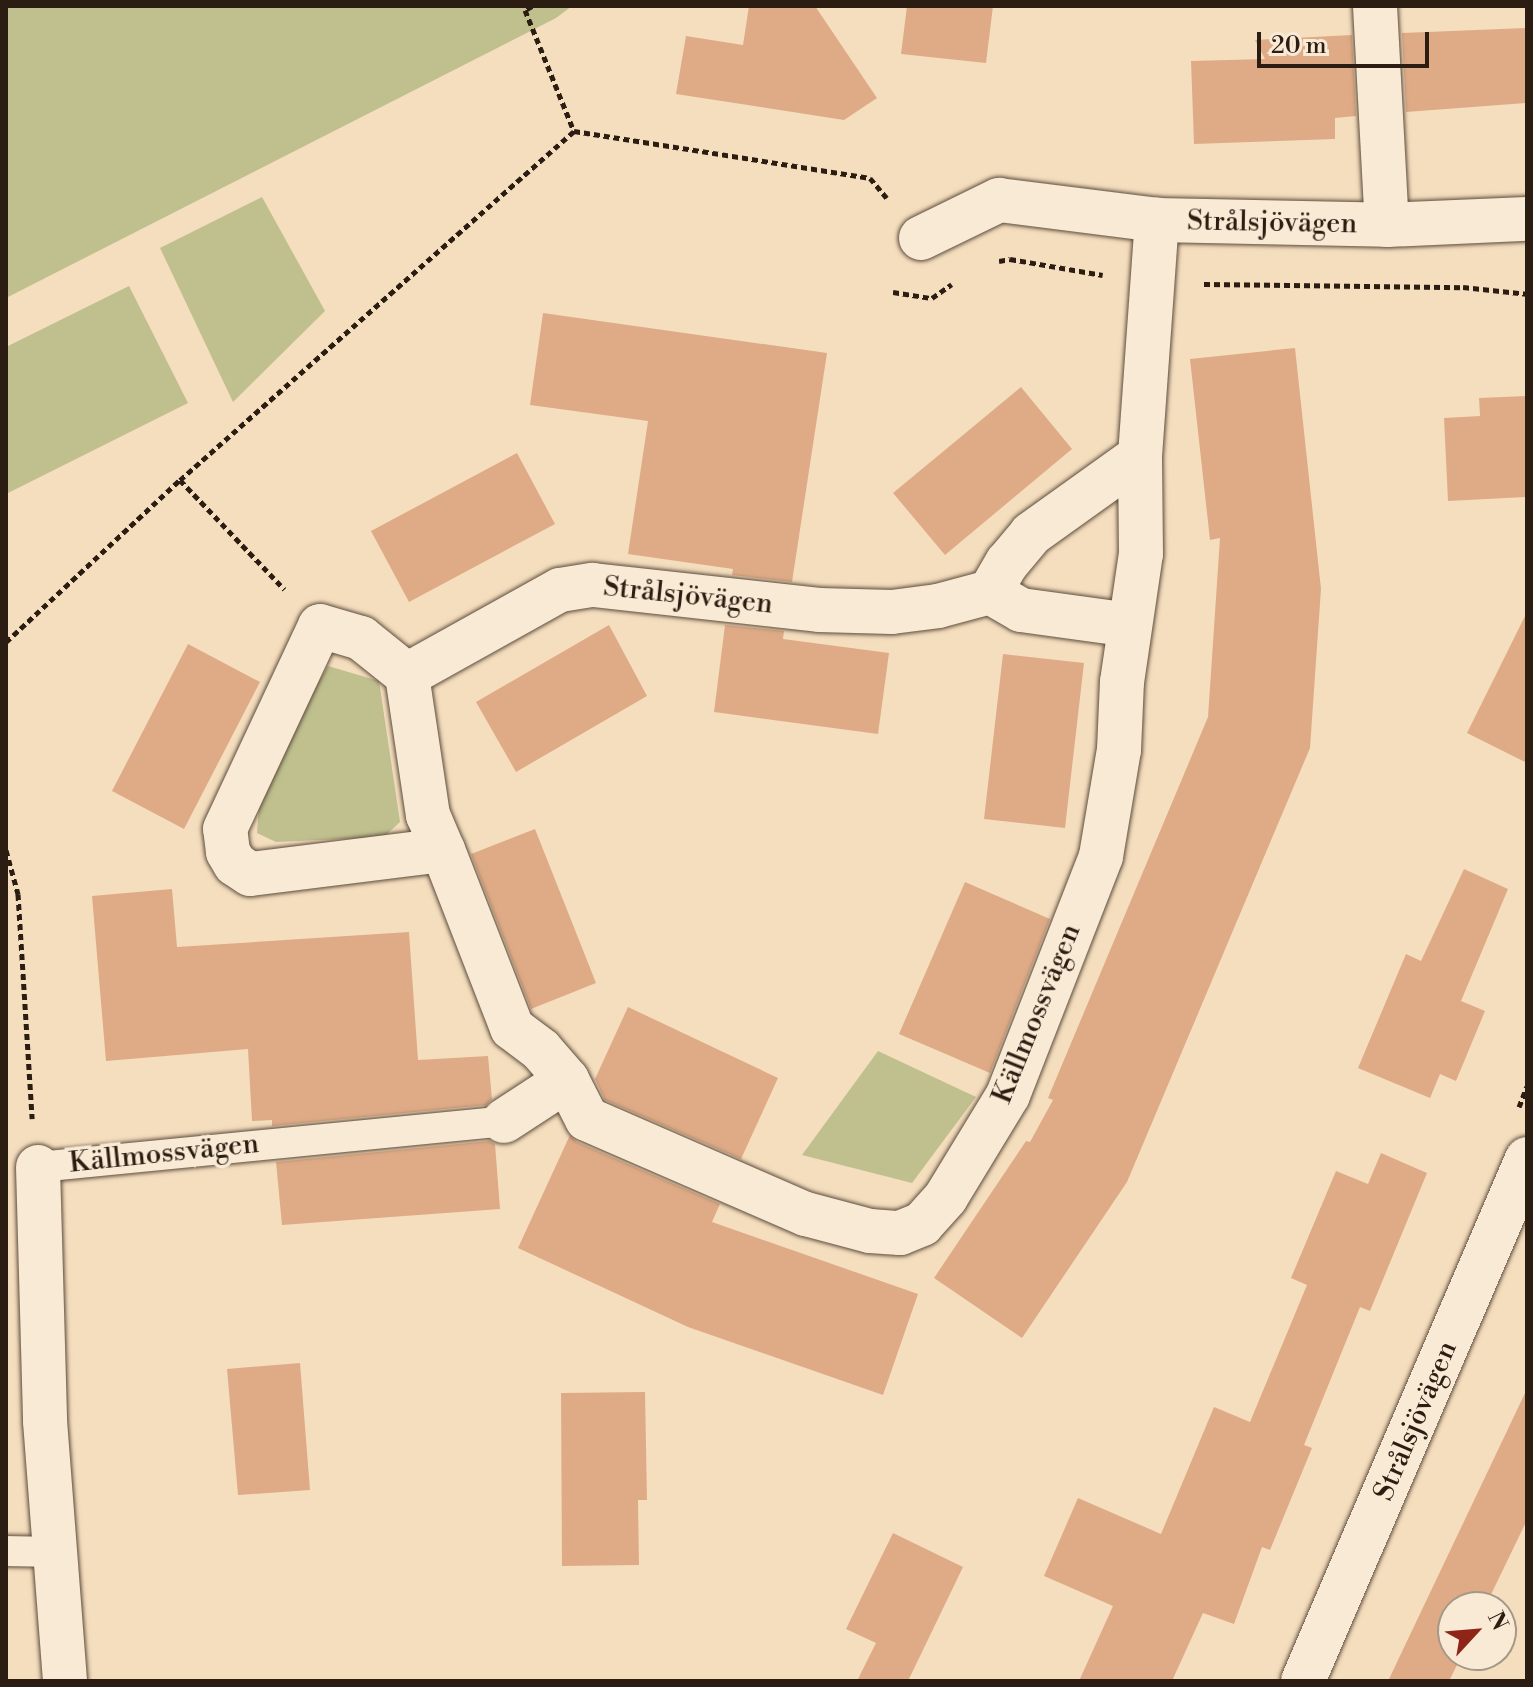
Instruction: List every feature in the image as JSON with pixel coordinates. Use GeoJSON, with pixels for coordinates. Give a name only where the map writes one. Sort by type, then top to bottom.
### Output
{"type":"FeatureCollection","features":[{"type":"Feature","properties":{"kind":"street","name":"Strålsjövägen"},"geometry":{"type":"LineString","coordinates":[[1375,6],[1387,225]]}},
{"type":"Feature","properties":{"kind":"street","name":"Strålsjövägen"},"geometry":{"type":"LineString","coordinates":[[921,238],[999,200],[1157,220],[1387,225],[1527,219]]}},
{"type":"Feature","properties":{"kind":"street","name":"Strålsjövägen"},"geometry":{"type":"LineString","coordinates":[[1130,625],[1141,554],[1140,456],[1157,220]]}},
{"type":"Feature","properties":{"kind":"street"},"geometry":{"type":"LineString","coordinates":[[1130,625],[1021,610],[990,592],[1007,563],[1031,534],[1140,456]]}},
{"type":"Feature","properties":{"kind":"street","name":"Strålsjövägen"},"geometry":{"type":"LineString","coordinates":[[407,675],[530,604],[560,590],[593,585],[819,610],[892,612],[938,606],[990,592]]}},
{"type":"Feature","properties":{"kind":"street","name":"Källmossvägen"},"geometry":{"type":"LineString","coordinates":[[407,675],[428,815],[512,1028],[541,1050],[567,1080],[587,1119],[806,1214],[870,1231],[900,1233],[922,1224],[946,1197],[1008,1095],[1101,856],[1119,750],[1130,625]]}},
{"type":"Feature","properties":{"kind":"street"},"geometry":{"type":"LineString","coordinates":[[407,675],[361,638],[320,626],[225,829],[228,852],[235,864],[250,874],[443,850]]}},
{"type":"Feature","properties":{"kind":"street","name":"Källmossvägen"},"geometry":{"type":"LineString","coordinates":[[504,1121],[567,1080]]}},
{"type":"Feature","properties":{"kind":"street","name":"Strålsjövägen"},"geometry":{"type":"LineString","coordinates":[[1303,1681],[1527,1159]]}},
{"type":"Feature","properties":{"kind":"street","name":"Källmossvägen"},"geometry":{"type":"LineString","coordinates":[[38,1167],[45,1421],[65,1681]]}},
{"type":"Feature","properties":{"kind":"lane","name":"Källmossvägen"},"geometry":{"type":"LineString","coordinates":[[38,1167],[504,1121]]}},
{"type":"Feature","properties":{"kind":"lane"},"geometry":{"type":"LineString","coordinates":[[6,1551],[55,1552]]}},
{"type":"Feature","properties":{"kind":"path"},"geometry":{"type":"LineString","coordinates":[[532,6],[525,10],[574,131]]}},
{"type":"Feature","properties":{"kind":"path"},"geometry":{"type":"LineString","coordinates":[[574,131],[870,178],[921,238]]}},
{"type":"Feature","properties":{"kind":"path"},"geometry":{"type":"LineString","coordinates":[[6,642],[180,480],[574,131]]}},
{"type":"Feature","properties":{"kind":"path"},"geometry":{"type":"LineString","coordinates":[[180,480],[320,626]]}},
{"type":"Feature","properties":{"kind":"path"},"geometry":{"type":"LineString","coordinates":[[6,850],[18,894],[29,1030],[33,1147],[38,1167]]}},
{"type":"Feature","properties":{"kind":"green space"},"geometry":{"type":"Polygon","coordinates":[[[6,6],[572,6],[556,18],[6,298],[6,6]]]}},
{"type":"Feature","properties":{"kind":"green space"},"geometry":{"type":"Polygon","coordinates":[[[262,197],[325,311],[233,402],[160,248],[262,197]]]}},
{"type":"Feature","properties":{"kind":"green space"},"geometry":{"type":"Polygon","coordinates":[[[129,286],[188,403],[6,494],[6,347],[129,286]]]}},
{"type":"Feature","properties":{"kind":"green space"},"geometry":{"type":"Polygon","coordinates":[[[328,666],[379,681],[400,822],[384,837],[276,842],[257,833],[259,807],[300,713],[328,666]]]}},
{"type":"Feature","properties":{"kind":"green space"},"geometry":{"type":"Polygon","coordinates":[[[878,1051],[976,1097],[912,1183],[802,1155],[878,1051]]]}},
{"type":"Feature","properties":{"kind":"building"},"geometry":{"type":"Polygon","coordinates":[[[749,6],[815,6],[877,98],[844,120],[676,94],[686,36],[743,45],[749,6]]]}},
{"type":"Feature","properties":{"kind":"building"},"geometry":{"type":"Polygon","coordinates":[[[907,6],[993,6],[986,63],[901,54],[907,6]]]}},
{"type":"Feature","properties":{"kind":"building"},"geometry":{"type":"Polygon","coordinates":[[[1527,28],[1527,103],[1406,112],[1402,33],[1527,28]]]}},
{"type":"Feature","properties":{"kind":"building"},"geometry":{"type":"Polygon","coordinates":[[[1352,35],[1356,116],[1335,118],[1335,139],[1194,144],[1191,61],[1265,59],[1255,40],[1352,35]]]}},
{"type":"Feature","properties":{"kind":"building"},"geometry":{"type":"Polygon","coordinates":[[[543,313],[827,353],[792,582],[732,575],[733,569],[628,554],[648,421],[530,405],[543,313]]]}},
{"type":"Feature","properties":{"kind":"building"},"geometry":{"type":"Polygon","coordinates":[[[1295,348],[1321,589],[1310,748],[1127,1182],[1022,1338],[934,1278],[1026,1141],[1030,1142],[1053,1100],[1048,1098],[1208,717],[1220,538],[1210,540],[1190,359],[1295,348]]]}},
{"type":"Feature","properties":{"kind":"building"},"geometry":{"type":"Polygon","coordinates":[[[1021,387],[1072,449],[945,555],[893,493],[1021,387]]]}},
{"type":"Feature","properties":{"kind":"building"},"geometry":{"type":"Polygon","coordinates":[[[1527,396],[1527,497],[1448,501],[1444,418],[1480,416],[1479,398],[1527,396]]]}},
{"type":"Feature","properties":{"kind":"building"},"geometry":{"type":"Polygon","coordinates":[[[517,453],[555,524],[409,602],[371,531],[517,453]]]}},
{"type":"Feature","properties":{"kind":"building"},"geometry":{"type":"Polygon","coordinates":[[[1527,612],[1527,763],[1467,733],[1527,612]]]}},
{"type":"Feature","properties":{"kind":"building"},"geometry":{"type":"Polygon","coordinates":[[[609,625],[647,696],[516,772],[476,702],[609,625]]]}},
{"type":"Feature","properties":{"kind":"building"},"geometry":{"type":"Polygon","coordinates":[[[725,625],[784,631],[783,639],[889,653],[878,734],[714,712],[725,625]]]}},
{"type":"Feature","properties":{"kind":"building"},"geometry":{"type":"Polygon","coordinates":[[[188,644],[260,682],[184,829],[112,791],[188,644]]]}},
{"type":"Feature","properties":{"kind":"building"},"geometry":{"type":"Polygon","coordinates":[[[1003,654],[1084,663],[1065,828],[984,819],[1003,654]]]}},
{"type":"Feature","properties":{"kind":"building"},"geometry":{"type":"Polygon","coordinates":[[[535,829],[596,983],[531,1009],[471,854],[535,829]]]}},
{"type":"Feature","properties":{"kind":"building"},"geometry":{"type":"Polygon","coordinates":[[[1464,869],[1508,889],[1461,1001],[1485,1011],[1456,1081],[1440,1074],[1430,1098],[1358,1068],[1406,954],[1421,961],[1464,869]]]}},
{"type":"Feature","properties":{"kind":"building"},"geometry":{"type":"Polygon","coordinates":[[[965,882],[1050,919],[990,1073],[899,1034],[965,882]]]}},
{"type":"Feature","properties":{"kind":"building"},"geometry":{"type":"Polygon","coordinates":[[[172,889],[177,947],[409,932],[418,1060],[488,1056],[492,1099],[486,1105],[272,1126],[272,1120],[252,1121],[248,1049],[106,1061],[92,896],[172,889]]]}},
{"type":"Feature","properties":{"kind":"building"},"geometry":{"type":"Polygon","coordinates":[[[628,1007],[778,1078],[741,1159],[605,1100],[595,1079],[628,1007]]]}},
{"type":"Feature","properties":{"kind":"building"},"geometry":{"type":"Polygon","coordinates":[[[570,1135],[577,1142],[720,1204],[712,1222],[918,1294],[883,1395],[688,1327],[518,1248],[570,1135]]]}},
{"type":"Feature","properties":{"kind":"building"},"geometry":{"type":"Polygon","coordinates":[[[489,1141],[495,1144],[500,1209],[282,1225],[276,1162],[489,1141]]]}},
{"type":"Feature","properties":{"kind":"building"},"geometry":{"type":"Polygon","coordinates":[[[1381,1153],[1427,1173],[1370,1311],[1360,1307],[1304,1445],[1312,1448],[1270,1550],[1262,1547],[1234,1624],[1203,1613],[1172,1681],[1079,1681],[1113,1606],[1044,1576],[1078,1498],[1161,1534],[1214,1407],[1250,1422],[1307,1285],[1291,1278],[1336,1171],[1368,1184],[1381,1153]]]}},
{"type":"Feature","properties":{"kind":"building"},"geometry":{"type":"Polygon","coordinates":[[[300,1363],[310,1490],[238,1495],[227,1369],[300,1363]]]}},
{"type":"Feature","properties":{"kind":"building"},"geometry":{"type":"Polygon","coordinates":[[[1527,1389],[1527,1520],[1493,1591],[1437,1591],[1437,1671],[1454,1671],[1449,1681],[1388,1681],[1527,1389]]]}},
{"type":"Feature","properties":{"kind":"building"},"geometry":{"type":"Polygon","coordinates":[[[645,1392],[647,1500],[638,1500],[639,1565],[562,1566],[561,1393],[645,1392]]]}},
{"type":"Feature","properties":{"kind":"building"},"geometry":{"type":"Polygon","coordinates":[[[893,1533],[963,1567],[908,1681],[857,1681],[876,1643],[846,1629],[893,1533]]]}}]}
